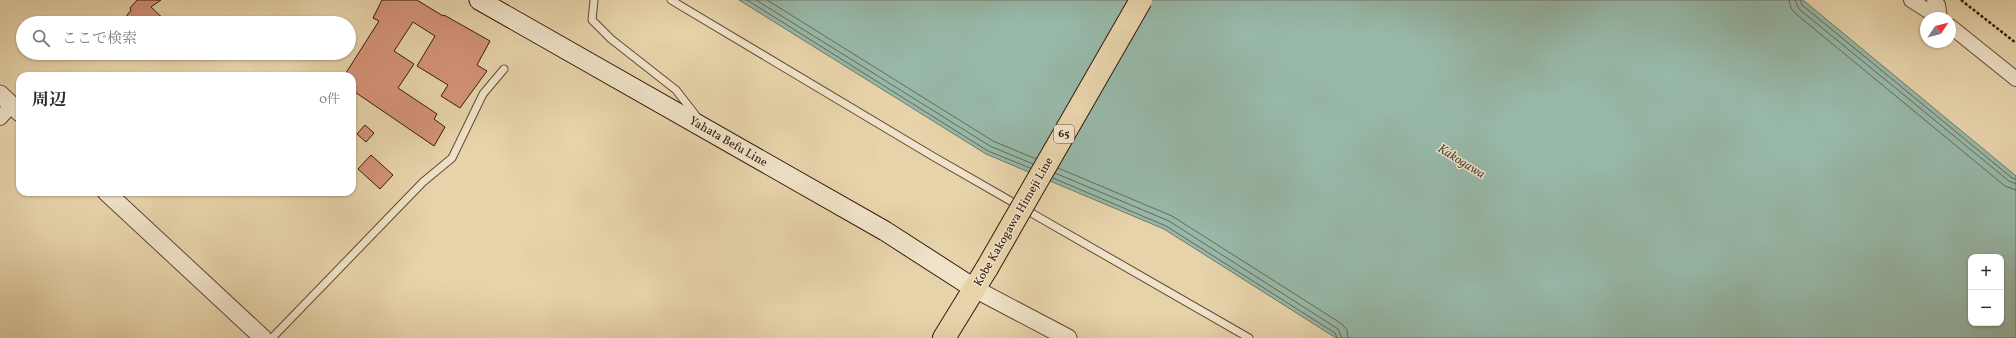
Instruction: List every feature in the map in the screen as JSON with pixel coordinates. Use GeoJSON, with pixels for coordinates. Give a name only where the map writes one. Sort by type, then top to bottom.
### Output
{"type":"FeatureCollection","features":[{"type":"Feature","properties":{"kind":"main road","name":"Yahata Befu Line"},"geometry":{"type":"LineString","coordinates":[[479,0],[885,231],[975,290]]}},
{"type":"Feature","properties":{"kind":"main road","name":"Kobe Kakogawa Himeji Line"},"geometry":{"type":"LineString","coordinates":[[944,338],[975,290],[1141,0]]}},
{"type":"Feature","properties":{"kind":"street"},"geometry":{"type":"LineString","coordinates":[[1911,0],[1930,12]]}},
{"type":"Feature","properties":{"kind":"street"},"geometry":{"type":"LineString","coordinates":[[1934,0],[1938,5],[1939,12]]}},
{"type":"Feature","properties":{"kind":"street"},"geometry":{"type":"LineString","coordinates":[[1956,31],[2016,79]]}},
{"type":"Feature","properties":{"kind":"street"},"geometry":{"type":"LineString","coordinates":[[0,118],[11,104]]}},
{"type":"Feature","properties":{"kind":"street"},"geometry":{"type":"LineString","coordinates":[[110,196],[263,338]]}},
{"type":"Feature","properties":{"kind":"street"},"geometry":{"type":"LineString","coordinates":[[975,290],[1050,333],[1068,338]]}},
{"type":"Feature","properties":{"kind":"lane"},"geometry":{"type":"LineString","coordinates":[[594,0],[592,20],[611,39],[676,90],[708,130]]}},
{"type":"Feature","properties":{"kind":"lane"},"geometry":{"type":"LineString","coordinates":[[671,0],[913,145],[1249,338]]}},
{"type":"Feature","properties":{"kind":"lane"},"geometry":{"type":"LineString","coordinates":[[272,338],[423,182],[452,158],[483,94],[504,69]]}},
{"type":"Feature","properties":{"kind":"path"},"geometry":{"type":"LineString","coordinates":[[1961,0],[2016,43]]}},
{"type":"Feature","properties":{"kind":"water","name":"Kakogawa"},"geometry":{"type":"Polygon","coordinates":[[[739,0],[1803,0],[2016,176],[2016,338],[1336,338],[1164,229],[986,154],[739,0]]]}},
{"type":"Feature","properties":{"kind":"building"},"geometry":{"type":"Polygon","coordinates":[[[137,0],[161,0],[151,7],[161,16],[126,16],[131,10],[130,8],[137,0]]]}},
{"type":"Feature","properties":{"kind":"building"},"geometry":{"type":"Polygon","coordinates":[[[382,0],[417,0],[443,16],[444,15],[490,41],[477,65],[487,71],[460,108],[441,96],[448,85],[417,66],[435,36],[413,22],[394,51],[414,64],[398,88],[437,114],[434,119],[445,127],[434,146],[356,93],[356,72],[347,72],[354,60],[356,60],[356,57],[379,21],[373,18],[382,0]]]}},
{"type":"Feature","properties":{"kind":"building"},"geometry":{"type":"Polygon","coordinates":[[[365,125],[374,133],[366,142],[357,134],[365,125]]]}},
{"type":"Feature","properties":{"kind":"building"},"geometry":{"type":"Polygon","coordinates":[[[371,155],[393,175],[380,189],[358,169],[371,155]]]}}]}
